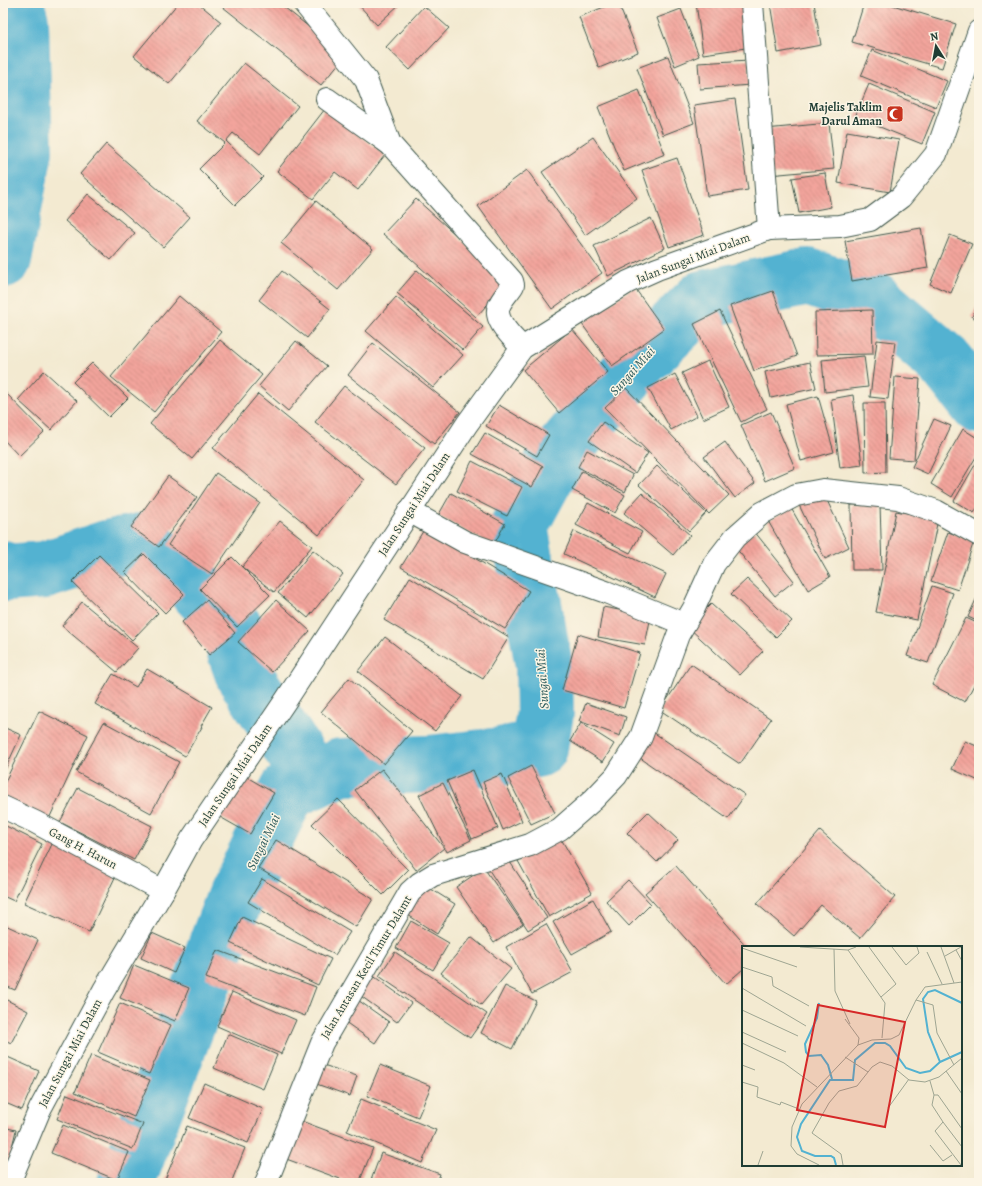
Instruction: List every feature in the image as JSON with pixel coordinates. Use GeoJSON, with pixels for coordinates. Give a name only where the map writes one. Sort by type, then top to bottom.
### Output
{"type":"FeatureCollection","features":[{"type":"Feature","properties":{"kind":"street"},"geometry":{"type":"LineString","coordinates":[[304,3],[366,80],[390,144]]}},
{"type":"Feature","properties":{"kind":"street"},"geometry":{"type":"LineString","coordinates":[[752,3],[769,229]]}},
{"type":"Feature","properties":{"kind":"street","name":"Jalan Sungai Miai Dalam"},"geometry":{"type":"LineString","coordinates":[[9,1175],[40,1109],[104,990],[191,840],[286,700],[467,424],[522,348],[628,282],[657,269],[769,229],[840,226],[870,220],[901,197],[936,154],[979,31]]}},
{"type":"Feature","properties":{"kind":"street"},"geometry":{"type":"LineString","coordinates":[[328,99],[390,144],[512,281],[513,285],[500,305],[498,312],[501,322],[522,348]]}},
{"type":"Feature","properties":{"kind":"street","name":"Jalan Antasan Kecil Timur Dalamt"},"geometry":{"type":"LineString","coordinates":[[266,1183],[322,1042],[410,892],[420,883],[433,875],[530,845],[560,829],[593,800],[616,776],[641,737],[678,635],[694,608],[714,564],[735,537],[762,513],[796,495],[823,490],[898,498],[936,511],[979,535]]}},
{"type":"Feature","properties":{"kind":"street"},"geometry":{"type":"LineString","coordinates":[[409,511],[465,542],[606,592],[684,624]]}},
{"type":"Feature","properties":{"kind":"street","name":"Gang H. Harun"},"geometry":{"type":"LineString","coordinates":[[3,807],[35,822],[163,890]]}},
{"type":"Feature","properties":{"kind":"building"},"geometry":{"type":"Polygon","coordinates":[[[178,3],[198,3],[221,22],[169,84],[134,56],[178,3]]]}},
{"type":"Feature","properties":{"kind":"building"},"geometry":{"type":"Polygon","coordinates":[[[218,3],[279,3],[345,56],[321,85],[218,3]]]}},
{"type":"Feature","properties":{"kind":"building"},"geometry":{"type":"Polygon","coordinates":[[[357,3],[401,3],[377,25],[357,3]]]}},
{"type":"Feature","properties":{"kind":"building"},"geometry":{"type":"Polygon","coordinates":[[[614,3],[618,3],[638,52],[599,68],[579,17],[614,3]]]}},
{"type":"Feature","properties":{"kind":"building"},"geometry":{"type":"Polygon","coordinates":[[[696,3],[747,3],[753,47],[703,54],[696,3]]]}},
{"type":"Feature","properties":{"kind":"building"},"geometry":{"type":"Polygon","coordinates":[[[770,3],[814,3],[821,45],[778,53],[770,3]]]}},
{"type":"Feature","properties":{"kind":"building"},"geometry":{"type":"Polygon","coordinates":[[[864,3],[886,3],[956,24],[942,68],[852,42],[864,3]]]}},
{"type":"Feature","properties":{"kind":"building"},"geometry":{"type":"Polygon","coordinates":[[[424,6],[449,28],[410,70],[386,47],[424,6]]]}},
{"type":"Feature","properties":{"kind":"building"},"geometry":{"type":"Polygon","coordinates":[[[681,9],[699,56],[675,66],[657,18],[681,9]]]}},
{"type":"Feature","properties":{"kind":"building"},"geometry":{"type":"Polygon","coordinates":[[[872,50],[947,81],[936,107],[861,76],[872,50]]]}},
{"type":"Feature","properties":{"kind":"building"},"geometry":{"type":"Polygon","coordinates":[[[668,56],[694,123],[663,135],[637,68],[668,56]]]}},
{"type":"Feature","properties":{"kind":"building"},"geometry":{"type":"Polygon","coordinates":[[[749,60],[750,85],[700,89],[698,63],[749,60]]]}},
{"type":"Feature","properties":{"kind":"building"},"geometry":{"type":"Polygon","coordinates":[[[244,63],[298,106],[260,154],[233,133],[226,141],[263,177],[235,205],[199,169],[225,143],[197,121],[244,63]]]}},
{"type":"Feature","properties":{"kind":"building","name":"Majelis Taklim Darul Aman"},"geometry":{"type":"Polygon","coordinates":[[[869,84],[935,112],[922,144],[855,117],[869,84]]]}},
{"type":"Feature","properties":{"kind":"building"},"geometry":{"type":"Polygon","coordinates":[[[639,90],[665,154],[624,171],[598,107],[639,90]]]}},
{"type":"Feature","properties":{"kind":"building"},"geometry":{"type":"Polygon","coordinates":[[[735,99],[748,190],[707,196],[694,105],[735,99]]]}},
{"type":"Feature","properties":{"kind":"building"},"geometry":{"type":"Polygon","coordinates":[[[325,109],[385,155],[358,190],[335,172],[313,199],[277,171],[325,109]]]}},
{"type":"Feature","properties":{"kind":"building"},"geometry":{"type":"Polygon","coordinates":[[[829,123],[834,169],[769,175],[765,129],[829,123]]]}},
{"type":"Feature","properties":{"kind":"building"},"geometry":{"type":"Polygon","coordinates":[[[847,131],[899,140],[890,192],[838,183],[847,131]]]}},
{"type":"Feature","properties":{"kind":"building"},"geometry":{"type":"Polygon","coordinates":[[[593,137],[637,198],[585,235],[542,172],[593,137]]]}},
{"type":"Feature","properties":{"kind":"building"},"geometry":{"type":"Polygon","coordinates":[[[106,144],[190,217],[163,247],[80,174],[106,144]]]}},
{"type":"Feature","properties":{"kind":"building"},"geometry":{"type":"Polygon","coordinates":[[[677,158],[704,235],[669,247],[642,170],[677,158]]]}},
{"type":"Feature","properties":{"kind":"building"},"geometry":{"type":"Polygon","coordinates":[[[527,170],[602,273],[552,309],[478,206],[527,170]]]}},
{"type":"Feature","properties":{"kind":"building"},"geometry":{"type":"Polygon","coordinates":[[[825,173],[831,207],[799,213],[792,178],[825,173]]]}},
{"type":"Feature","properties":{"kind":"building"},"geometry":{"type":"Polygon","coordinates":[[[88,194],[135,233],[111,260],[65,221],[88,194]]]}},
{"type":"Feature","properties":{"kind":"building"},"geometry":{"type":"Polygon","coordinates":[[[416,199],[508,282],[476,317],[383,234],[416,199]]]}},
{"type":"Feature","properties":{"kind":"building"},"geometry":{"type":"Polygon","coordinates":[[[316,201],[373,249],[338,290],[281,243],[316,201]]]}},
{"type":"Feature","properties":{"kind":"building"},"geometry":{"type":"Polygon","coordinates":[[[651,218],[665,248],[608,276],[594,246],[651,218]]]}},
{"type":"Feature","properties":{"kind":"building"},"geometry":{"type":"Polygon","coordinates":[[[921,228],[928,268],[852,281],[845,241],[921,228]]]}},
{"type":"Feature","properties":{"kind":"building"},"geometry":{"type":"Polygon","coordinates":[[[950,235],[972,244],[951,293],[930,284],[950,235]]]}},
{"type":"Feature","properties":{"kind":"building"},"geometry":{"type":"Polygon","coordinates":[[[417,270],[483,327],[463,350],[397,293],[417,270]]]}},
{"type":"Feature","properties":{"kind":"building"},"geometry":{"type":"Polygon","coordinates":[[[282,271],[330,309],[307,338],[259,300],[282,271]]]}},
{"type":"Feature","properties":{"kind":"building"},"geometry":{"type":"Polygon","coordinates":[[[634,287],[664,329],[612,366],[582,324],[634,287]]]}},
{"type":"Feature","properties":{"kind":"building"},"geometry":{"type":"Polygon","coordinates":[[[773,291],[797,356],[754,371],[730,306],[773,291]]]}},
{"type":"Feature","properties":{"kind":"building"},"geometry":{"type":"Polygon","coordinates":[[[179,296],[221,332],[154,412],[111,377],[179,296]]]}},
{"type":"Feature","properties":{"kind":"building"},"geometry":{"type":"Polygon","coordinates":[[[396,297],[463,355],[433,388],[366,331],[396,297]]]}},
{"type":"Feature","properties":{"kind":"building"},"geometry":{"type":"Polygon","coordinates":[[[979,302],[979,320],[972,317],[979,302]]]}},
{"type":"Feature","properties":{"kind":"building"},"geometry":{"type":"Polygon","coordinates":[[[872,310],[873,354],[816,355],[815,312],[872,310]]]}},
{"type":"Feature","properties":{"kind":"building"},"geometry":{"type":"Polygon","coordinates":[[[720,311],[767,409],[741,422],[694,324],[720,311]]]}},
{"type":"Feature","properties":{"kind":"building"},"geometry":{"type":"Polygon","coordinates":[[[572,329],[608,372],[559,413],[523,370],[572,329]]]}},
{"type":"Feature","properties":{"kind":"building"},"geometry":{"type":"Polygon","coordinates":[[[220,340],[262,375],[192,459],[150,424],[220,340]]]}},
{"type":"Feature","properties":{"kind":"building"},"geometry":{"type":"Polygon","coordinates":[[[877,340],[895,342],[888,399],[870,397],[877,340]]]}},
{"type":"Feature","properties":{"kind":"building"},"geometry":{"type":"Polygon","coordinates":[[[296,341],[327,366],[288,411],[259,386],[296,341]]]}},
{"type":"Feature","properties":{"kind":"building"},"geometry":{"type":"Polygon","coordinates":[[[373,343],[460,412],[434,444],[348,375],[373,343]]]}},
{"type":"Feature","properties":{"kind":"building"},"geometry":{"type":"Polygon","coordinates":[[[864,356],[868,387],[825,392],[822,360],[864,356]]]}},
{"type":"Feature","properties":{"kind":"building"},"geometry":{"type":"Polygon","coordinates":[[[708,361],[729,407],[703,419],[682,373],[708,361]]]}},
{"type":"Feature","properties":{"kind":"building"},"geometry":{"type":"Polygon","coordinates":[[[810,362],[816,388],[771,398],[765,372],[810,362]]]}},
{"type":"Feature","properties":{"kind":"building"},"geometry":{"type":"Polygon","coordinates":[[[92,363],[128,398],[109,417],[73,382],[92,363]]]}},
{"type":"Feature","properties":{"kind":"building"},"geometry":{"type":"Polygon","coordinates":[[[44,371],[77,401],[51,430],[18,400],[44,371]]]}},
{"type":"Feature","properties":{"kind":"building"},"geometry":{"type":"Polygon","coordinates":[[[675,374],[697,416],[671,430],[648,388],[675,374]]]}},
{"type":"Feature","properties":{"kind":"building"},"geometry":{"type":"Polygon","coordinates":[[[895,377],[920,379],[914,460],[889,458],[895,377]]]}},
{"type":"Feature","properties":{"kind":"building"},"geometry":{"type":"Polygon","coordinates":[[[344,386],[425,448],[396,484],[315,422],[344,386]]]}},
{"type":"Feature","properties":{"kind":"building"},"geometry":{"type":"Polygon","coordinates":[[[626,388],[729,495],[709,514],[605,408],[626,388]]]}},
{"type":"Feature","properties":{"kind":"building"},"geometry":{"type":"Polygon","coordinates":[[[5,392],[44,432],[19,456],[3,439],[3,394],[5,392]]]}},
{"type":"Feature","properties":{"kind":"building"},"geometry":{"type":"Polygon","coordinates":[[[258,394],[364,480],[319,535],[213,448],[258,394]]]}},
{"type":"Feature","properties":{"kind":"building"},"geometry":{"type":"Polygon","coordinates":[[[853,395],[862,465],[840,468],[831,399],[853,395]]]}},
{"type":"Feature","properties":{"kind":"building"},"geometry":{"type":"Polygon","coordinates":[[[818,396],[834,452],[801,461],[786,404],[818,396]]]}},
{"type":"Feature","properties":{"kind":"building"},"geometry":{"type":"Polygon","coordinates":[[[864,403],[885,403],[886,472],[865,473],[864,403]]]}},
{"type":"Feature","properties":{"kind":"building"},"geometry":{"type":"Polygon","coordinates":[[[499,405],[549,435],[537,456],[486,426],[499,405]]]}},
{"type":"Feature","properties":{"kind":"building"},"geometry":{"type":"Polygon","coordinates":[[[771,412],[795,468],[765,481],[741,425],[771,412]]]}},
{"type":"Feature","properties":{"kind":"building"},"geometry":{"type":"Polygon","coordinates":[[[934,419],[951,426],[928,474],[912,467],[934,419]]]}},
{"type":"Feature","properties":{"kind":"building"},"geometry":{"type":"Polygon","coordinates":[[[603,422],[648,453],[635,473],[589,441],[603,422]]]}},
{"type":"Feature","properties":{"kind":"building"},"geometry":{"type":"Polygon","coordinates":[[[963,429],[979,439],[979,452],[952,497],[931,484],[963,429]]]}},
{"type":"Feature","properties":{"kind":"building"},"geometry":{"type":"Polygon","coordinates":[[[485,433],[543,466],[532,487],[472,454],[485,433]]]}},
{"type":"Feature","properties":{"kind":"building"},"geometry":{"type":"Polygon","coordinates":[[[725,442],[755,483],[735,498],[704,457],[725,442]]]}},
{"type":"Feature","properties":{"kind":"building"},"geometry":{"type":"Polygon","coordinates":[[[587,450],[633,475],[625,492],[578,467],[587,450]]]}},
{"type":"Feature","properties":{"kind":"building"},"geometry":{"type":"Polygon","coordinates":[[[979,458],[979,505],[974,513],[954,501],[979,458]]]}},
{"type":"Feature","properties":{"kind":"building"},"geometry":{"type":"Polygon","coordinates":[[[472,461],[522,487],[507,516],[457,491],[472,461]]]}},
{"type":"Feature","properties":{"kind":"building"},"geometry":{"type":"Polygon","coordinates":[[[657,466],[706,513],[689,531],[639,485],[657,466]]]}},
{"type":"Feature","properties":{"kind":"building"},"geometry":{"type":"Polygon","coordinates":[[[582,471],[625,495],[615,513],[572,490],[582,471]]]}},
{"type":"Feature","properties":{"kind":"building"},"geometry":{"type":"Polygon","coordinates":[[[216,473],[260,503],[212,574],[168,545],[216,473]]]}},
{"type":"Feature","properties":{"kind":"building"},"geometry":{"type":"Polygon","coordinates":[[[168,476],[197,497],[159,547],[131,527],[168,476]]]}},
{"type":"Feature","properties":{"kind":"building"},"geometry":{"type":"Polygon","coordinates":[[[451,493],[505,524],[493,546],[438,516],[451,493]]]}},
{"type":"Feature","properties":{"kind":"building"},"geometry":{"type":"Polygon","coordinates":[[[642,493],[690,535],[673,555],[624,513],[642,493]]]}},
{"type":"Feature","properties":{"kind":"building"},"geometry":{"type":"Polygon","coordinates":[[[824,494],[849,547],[825,559],[799,505],[824,494]]]}},
{"type":"Feature","properties":{"kind":"building"},"geometry":{"type":"Polygon","coordinates":[[[588,503],[642,532],[630,553],[576,525],[588,503]]]}},
{"type":"Feature","properties":{"kind":"building"},"geometry":{"type":"Polygon","coordinates":[[[880,504],[882,570],[852,570],[851,505],[880,504]]]}},
{"type":"Feature","properties":{"kind":"building"},"geometry":{"type":"Polygon","coordinates":[[[791,508],[830,577],[808,590],[768,521],[791,508]]]}},
{"type":"Feature","properties":{"kind":"building"},"geometry":{"type":"Polygon","coordinates":[[[896,511],[938,519],[917,620],[876,612],[896,511]]]}},
{"type":"Feature","properties":{"kind":"building"},"geometry":{"type":"Polygon","coordinates":[[[280,521],[312,546],[274,592],[242,567],[280,521]]]}},
{"type":"Feature","properties":{"kind":"building"},"geometry":{"type":"Polygon","coordinates":[[[425,528],[529,591],[505,629],[401,567],[425,528]]]}},
{"type":"Feature","properties":{"kind":"building"},"geometry":{"type":"Polygon","coordinates":[[[574,531],[666,574],[655,597],[564,554],[574,531]]]}},
{"type":"Feature","properties":{"kind":"building"},"geometry":{"type":"Polygon","coordinates":[[[754,531],[794,581],[775,596],[735,547],[754,531]]]}},
{"type":"Feature","properties":{"kind":"building"},"geometry":{"type":"Polygon","coordinates":[[[948,532],[974,541],[958,590],[931,581],[948,532]]]}},
{"type":"Feature","properties":{"kind":"building"},"geometry":{"type":"Polygon","coordinates":[[[313,550],[343,574],[308,618],[278,593],[313,550]]]}},
{"type":"Feature","properties":{"kind":"building"},"geometry":{"type":"Polygon","coordinates":[[[144,554],[184,594],[165,613],[125,572],[144,554]]]}},
{"type":"Feature","properties":{"kind":"building"},"geometry":{"type":"Polygon","coordinates":[[[99,555],[158,613],[132,640],[72,582],[99,555]]]}},
{"type":"Feature","properties":{"kind":"building"},"geometry":{"type":"Polygon","coordinates":[[[232,557],[270,595],[237,627],[200,589],[232,557]]]}},
{"type":"Feature","properties":{"kind":"building"},"geometry":{"type":"Polygon","coordinates":[[[410,577],[509,637],[483,679],[384,620],[410,577]]]}},
{"type":"Feature","properties":{"kind":"building"},"geometry":{"type":"Polygon","coordinates":[[[747,579],[792,621],[776,637],[731,594],[747,579]]]}},
{"type":"Feature","properties":{"kind":"building"},"geometry":{"type":"Polygon","coordinates":[[[932,586],[953,593],[928,663],[907,656],[932,586]]]}},
{"type":"Feature","properties":{"kind":"building"},"geometry":{"type":"Polygon","coordinates":[[[979,593],[979,622],[968,617],[979,593]]]}},
{"type":"Feature","properties":{"kind":"building"},"geometry":{"type":"Polygon","coordinates":[[[207,600],[235,633],[209,655],[182,622],[207,600]]]}},
{"type":"Feature","properties":{"kind":"building"},"geometry":{"type":"Polygon","coordinates":[[[276,600],[310,631],[272,672],[238,642],[276,600]]]}},
{"type":"Feature","properties":{"kind":"building"},"geometry":{"type":"Polygon","coordinates":[[[82,602],[138,648],[117,672],[62,626],[82,602]]]}},
{"type":"Feature","properties":{"kind":"building"},"geometry":{"type":"Polygon","coordinates":[[[711,604],[763,651],[740,675],[688,627],[711,604]]]}},
{"type":"Feature","properties":{"kind":"building"},"geometry":{"type":"Polygon","coordinates":[[[603,607],[651,616],[645,645],[598,637],[603,607]]]}},
{"type":"Feature","properties":{"kind":"building"},"geometry":{"type":"Polygon","coordinates":[[[966,618],[979,624],[979,675],[965,702],[932,685],[966,618]]]}},
{"type":"Feature","properties":{"kind":"building"},"geometry":{"type":"Polygon","coordinates":[[[578,634],[640,653],[624,708],[562,690],[578,634]]]}},
{"type":"Feature","properties":{"kind":"building"},"geometry":{"type":"Polygon","coordinates":[[[385,637],[462,696],[435,731],[358,671],[385,637]]]}},
{"type":"Feature","properties":{"kind":"building"},"geometry":{"type":"Polygon","coordinates":[[[691,664],[771,719],[740,764],[660,710],[691,664]]]}},
{"type":"Feature","properties":{"kind":"building"},"geometry":{"type":"Polygon","coordinates":[[[147,669],[212,707],[185,756],[95,704],[113,674],[136,687],[147,669]]]}},
{"type":"Feature","properties":{"kind":"building"},"geometry":{"type":"Polygon","coordinates":[[[349,678],[412,731],[384,764],[321,712],[349,678]]]}},
{"type":"Feature","properties":{"kind":"building"},"geometry":{"type":"Polygon","coordinates":[[[586,703],[626,717],[620,736],[579,721],[586,703]]]}},
{"type":"Feature","properties":{"kind":"building"},"geometry":{"type":"Polygon","coordinates":[[[39,711],[88,735],[48,821],[3,800],[3,786],[39,711]]]}},
{"type":"Feature","properties":{"kind":"building"},"geometry":{"type":"Polygon","coordinates":[[[104,722],[179,762],[151,813],[76,772],[104,722]]]}},
{"type":"Feature","properties":{"kind":"building"},"geometry":{"type":"Polygon","coordinates":[[[581,723],[614,744],[603,762],[570,741],[581,723]]]}},
{"type":"Feature","properties":{"kind":"building"},"geometry":{"type":"Polygon","coordinates":[[[3,727],[21,735],[3,774],[3,727]]]}},
{"type":"Feature","properties":{"kind":"building"},"geometry":{"type":"Polygon","coordinates":[[[653,732],[745,795],[728,819],[636,755],[653,732]]]}},
{"type":"Feature","properties":{"kind":"building"},"geometry":{"type":"Polygon","coordinates":[[[965,741],[979,747],[979,781],[952,769],[965,741]]]}},
{"type":"Feature","properties":{"kind":"building"},"geometry":{"type":"Polygon","coordinates":[[[531,766],[555,813],[531,824],[508,778],[531,766]]]}},
{"type":"Feature","properties":{"kind":"building"},"geometry":{"type":"Polygon","coordinates":[[[382,769],[444,848],[416,870],[355,790],[382,769]]]}},
{"type":"Feature","properties":{"kind":"building"},"geometry":{"type":"Polygon","coordinates":[[[473,770],[498,828],[472,839],[447,781],[473,770]]]}},
{"type":"Feature","properties":{"kind":"building"},"geometry":{"type":"Polygon","coordinates":[[[502,774],[522,821],[503,830],[483,782],[502,774]]]}},
{"type":"Feature","properties":{"kind":"building"},"geometry":{"type":"Polygon","coordinates":[[[245,776],[274,793],[250,834],[220,817],[245,776]]]}},
{"type":"Feature","properties":{"kind":"building"},"geometry":{"type":"Polygon","coordinates":[[[443,783],[471,840],[447,852],[419,795],[443,783]]]}},
{"type":"Feature","properties":{"kind":"building"},"geometry":{"type":"Polygon","coordinates":[[[78,788],[152,826],[134,860],[60,822],[78,788]]]}},
{"type":"Feature","properties":{"kind":"building"},"geometry":{"type":"Polygon","coordinates":[[[338,799],[408,870],[383,895],[312,824],[338,799]]]}},
{"type":"Feature","properties":{"kind":"building"},"geometry":{"type":"Polygon","coordinates":[[[648,812],[678,840],[657,862],[627,833],[648,812]]]}},
{"type":"Feature","properties":{"kind":"building"},"geometry":{"type":"Polygon","coordinates":[[[6,826],[42,844],[14,901],[3,896],[3,832],[6,826]]]}},
{"type":"Feature","properties":{"kind":"building"},"geometry":{"type":"Polygon","coordinates":[[[820,831],[895,897],[860,938],[821,905],[794,936],[757,904],[820,831]]]}},
{"type":"Feature","properties":{"kind":"building"},"geometry":{"type":"Polygon","coordinates":[[[560,837],[592,893],[549,917],[518,861],[560,837]]]}},
{"type":"Feature","properties":{"kind":"building"},"geometry":{"type":"Polygon","coordinates":[[[276,840],[373,899],[356,927],[258,868],[276,840]]]}},
{"type":"Feature","properties":{"kind":"building"},"geometry":{"type":"Polygon","coordinates":[[[53,842],[118,871],[89,932],[24,903],[53,842]]]}},
{"type":"Feature","properties":{"kind":"building"},"geometry":{"type":"Polygon","coordinates":[[[506,856],[547,918],[528,930],[487,867],[506,856]]]}},
{"type":"Feature","properties":{"kind":"building"},"geometry":{"type":"Polygon","coordinates":[[[676,866],[746,946],[742,946],[742,970],[726,984],[645,893],[676,866]]]}},
{"type":"Feature","properties":{"kind":"building"},"geometry":{"type":"Polygon","coordinates":[[[484,868],[523,924],[494,943],[456,887],[484,868]]]}},
{"type":"Feature","properties":{"kind":"building"},"geometry":{"type":"Polygon","coordinates":[[[262,879],[350,932],[335,955],[248,902],[262,879]]]}},
{"type":"Feature","properties":{"kind":"building"},"geometry":{"type":"Polygon","coordinates":[[[628,880],[651,904],[629,926],[606,901],[628,880]]]}},
{"type":"Feature","properties":{"kind":"building"},"geometry":{"type":"Polygon","coordinates":[[[423,884],[455,904],[437,934],[405,913],[423,884]]]}},
{"type":"Feature","properties":{"kind":"building"},"geometry":{"type":"Polygon","coordinates":[[[593,899],[611,932],[572,954],[553,922],[593,899]]]}},
{"type":"Feature","properties":{"kind":"building"},"geometry":{"type":"Polygon","coordinates":[[[242,917],[331,959],[318,985],[230,943],[242,917]]]}},
{"type":"Feature","properties":{"kind":"building"},"geometry":{"type":"Polygon","coordinates":[[[411,921],[449,943],[433,970],[396,948],[411,921]]]}},
{"type":"Feature","properties":{"kind":"building"},"geometry":{"type":"Polygon","coordinates":[[[3,924],[38,940],[15,990],[3,985],[3,924]]]}},
{"type":"Feature","properties":{"kind":"building"},"geometry":{"type":"Polygon","coordinates":[[[546,924],[573,972],[532,994],[506,947],[546,924]]]}},
{"type":"Feature","properties":{"kind":"building"},"geometry":{"type":"Polygon","coordinates":[[[152,933],[185,948],[174,973],[141,958],[152,933]]]}},
{"type":"Feature","properties":{"kind":"building"},"geometry":{"type":"Polygon","coordinates":[[[471,937],[511,969],[481,1005],[441,973],[471,937]]]}},
{"type":"Feature","properties":{"kind":"building"},"geometry":{"type":"Polygon","coordinates":[[[217,950],[316,987],[305,1016],[206,978],[217,950]]]}},
{"type":"Feature","properties":{"kind":"building"},"geometry":{"type":"Polygon","coordinates":[[[395,952],[487,1014],[470,1038],[379,976],[395,952]]]}},
{"type":"Feature","properties":{"kind":"building"},"geometry":{"type":"Polygon","coordinates":[[[134,965],[189,988],[175,1021],[120,998],[134,965]]]}},
{"type":"Feature","properties":{"kind":"building"},"geometry":{"type":"Polygon","coordinates":[[[372,975],[411,1003],[397,1022],[358,994],[372,975]]]}},
{"type":"Feature","properties":{"kind":"building"},"geometry":{"type":"Polygon","coordinates":[[[505,986],[536,1001],[512,1049],[481,1033],[505,986]]]}},
{"type":"Feature","properties":{"kind":"building"},"geometry":{"type":"Polygon","coordinates":[[[232,992],[296,1020],[281,1054],[217,1026],[232,992]]]}},
{"type":"Feature","properties":{"kind":"building"},"geometry":{"type":"Polygon","coordinates":[[[3,998],[28,1011],[11,1043],[3,1039],[3,998]]]}},
{"type":"Feature","properties":{"kind":"building"},"geometry":{"type":"Polygon","coordinates":[[[355,998],[389,1022],[375,1043],[341,1019],[355,998]]]}},
{"type":"Feature","properties":{"kind":"building"},"geometry":{"type":"Polygon","coordinates":[[[120,1003],[171,1025],[149,1074],[98,1052],[120,1003]]]}},
{"type":"Feature","properties":{"kind":"building"},"geometry":{"type":"Polygon","coordinates":[[[228,1034],[277,1055],[263,1089],[214,1068],[228,1034]]]}},
{"type":"Feature","properties":{"kind":"building"},"geometry":{"type":"Polygon","coordinates":[[[3,1055],[39,1071],[22,1110],[3,1102],[3,1055]]]}},
{"type":"Feature","properties":{"kind":"building"},"geometry":{"type":"Polygon","coordinates":[[[91,1055],[150,1080],[134,1117],[75,1092],[91,1055]]]}},
{"type":"Feature","properties":{"kind":"building"},"geometry":{"type":"Polygon","coordinates":[[[317,1063],[357,1076],[350,1096],[311,1082],[317,1063]]]}},
{"type":"Feature","properties":{"kind":"building"},"geometry":{"type":"Polygon","coordinates":[[[380,1065],[431,1086],[418,1117],[367,1096],[380,1065]]]}},
{"type":"Feature","properties":{"kind":"building"},"geometry":{"type":"Polygon","coordinates":[[[204,1083],[263,1109],[248,1143],[189,1118],[204,1083]]]}},
{"type":"Feature","properties":{"kind":"building"},"geometry":{"type":"Polygon","coordinates":[[[67,1094],[143,1124],[133,1149],[57,1119],[67,1094]]]}},
{"type":"Feature","properties":{"kind":"building"},"geometry":{"type":"Polygon","coordinates":[[[361,1099],[436,1130],[422,1163],[347,1131],[361,1099]]]}},
{"type":"Feature","properties":{"kind":"building"},"geometry":{"type":"Polygon","coordinates":[[[296,1119],[373,1148],[359,1183],[351,1183],[281,1157],[296,1119]]]}},
{"type":"Feature","properties":{"kind":"building"},"geometry":{"type":"Polygon","coordinates":[[[63,1125],[129,1152],[117,1180],[51,1153],[63,1125]]]}},
{"type":"Feature","properties":{"kind":"building"},"geometry":{"type":"Polygon","coordinates":[[[187,1126],[245,1148],[231,1183],[164,1182],[187,1126]]]}},
{"type":"Feature","properties":{"kind":"building"},"geometry":{"type":"Polygon","coordinates":[[[3,1127],[16,1130],[9,1160],[3,1159],[3,1127]]]}},
{"type":"Feature","properties":{"kind":"building"},"geometry":{"type":"Polygon","coordinates":[[[381,1153],[440,1174],[437,1183],[370,1183],[381,1153]]]}},
{"type":"Feature","properties":{"kind":"waterway"},"geometry":{"type":"LineString","coordinates":[[3,259],[24,151],[20,22],[15,3]]}},
{"type":"Feature","properties":{"kind":"waterway","name":"Sungai Miai"},"geometry":{"type":"LineString","coordinates":[[126,1183],[236,895],[288,791],[341,767],[429,764],[501,756],[539,748],[545,713],[544,666],[519,526],[554,461],[635,365],[703,299],[808,277],[872,299],[944,361],[979,405]]}},
{"type":"Feature","properties":{"kind":"waterway"},"geometry":{"type":"LineString","coordinates":[[3,570],[6,573],[45,570],[107,549],[141,542],[189,581],[235,629],[235,649],[244,675],[313,780]]}},
{"type":"Feature","properties":{"kind":"place","name":"Majelis Taklim Darul Aman"},"geometry":{"type":"Point","coordinates":[895,114]}}]}
